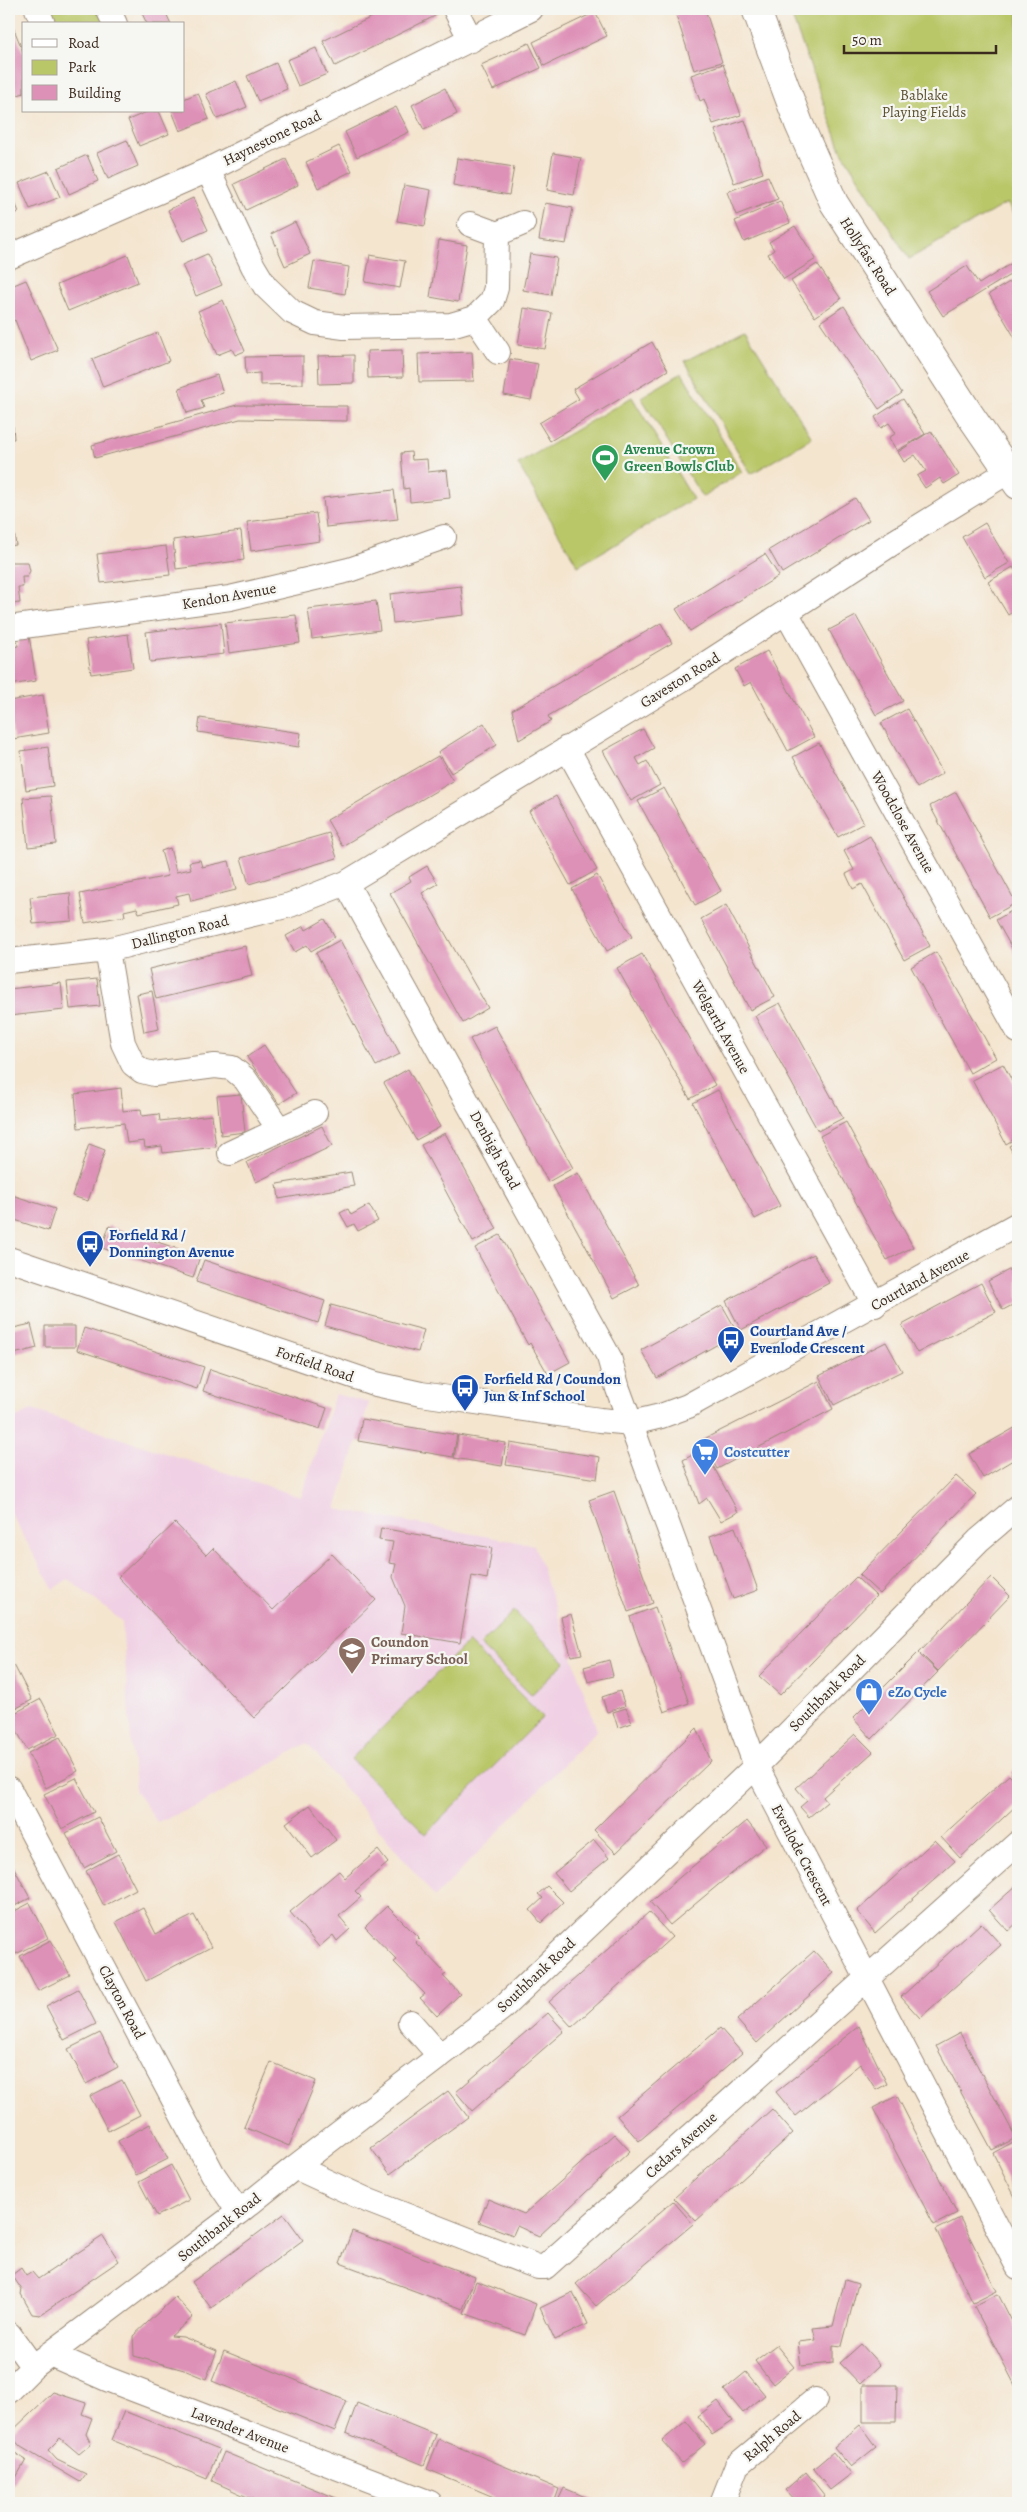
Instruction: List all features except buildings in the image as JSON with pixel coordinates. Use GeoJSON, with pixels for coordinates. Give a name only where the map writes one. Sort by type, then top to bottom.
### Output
{"type":"FeatureCollection","features":[{"type":"Feature","properties":{"kind":"street"},"geometry":{"type":"LineString","coordinates":[[37,9],[42,22]]}},
{"type":"Feature","properties":{"kind":"street"},"geometry":{"type":"LineString","coordinates":[[108,9],[114,22]]}},
{"type":"Feature","properties":{"kind":"street"},"geometry":{"type":"LineString","coordinates":[[455,9],[471,40]]}},
{"type":"Feature","properties":{"kind":"street","name":"Haynestone Road"},"geometry":{"type":"LineString","coordinates":[[9,257],[208,170],[530,9]]}},
{"type":"Feature","properties":{"kind":"street","name":"Hollyfast Road"},"geometry":{"type":"LineString","coordinates":[[756,9],[798,124],[830,196],[970,415],[1014,478]]}},
{"type":"Feature","properties":{"kind":"street"},"geometry":{"type":"LineString","coordinates":[[208,170],[260,278],[282,305],[303,319],[344,327],[451,324],[475,318],[492,301],[496,288],[497,234]]}},
{"type":"Feature","properties":{"kind":"street"},"geometry":{"type":"LineString","coordinates":[[470,224],[497,234],[523,224]]}},
{"type":"Feature","properties":{"kind":"street"},"geometry":{"type":"LineString","coordinates":[[475,318],[498,352]]}},
{"type":"Feature","properties":{"kind":"street","name":"Gaveston Road"},"geometry":{"type":"LineString","coordinates":[[346,882],[787,614],[891,544],[1014,478]]}},
{"type":"Feature","properties":{"kind":"street","name":"Kendon Avenue"},"geometry":{"type":"LineString","coordinates":[[9,628],[230,598],[349,570],[444,537]]}},
{"type":"Feature","properties":{"kind":"street","name":"Woodclose Avenue"},"geometry":{"type":"LineString","coordinates":[[787,614],[1018,1031]]}},
{"type":"Feature","properties":{"kind":"street","name":"Welgarth Avenue"},"geometry":{"type":"LineString","coordinates":[[567,748],[875,1305]]}},
{"type":"Feature","properties":{"kind":"street","name":"Dallington Road"},"geometry":{"type":"LineString","coordinates":[[9,961],[107,950],[290,905],[346,882]]}},
{"type":"Feature","properties":{"kind":"street","name":"Denbigh Road"},"geometry":{"type":"LineString","coordinates":[[346,882],[609,1357],[632,1423]]}},
{"type":"Feature","properties":{"kind":"street"},"geometry":{"type":"LineString","coordinates":[[107,950],[124,1043],[133,1064],[142,1071],[154,1074],[215,1066],[232,1068],[245,1079],[279,1129]]}},
{"type":"Feature","properties":{"kind":"street"},"geometry":{"type":"LineString","coordinates":[[230,1153],[315,1113]]}},
{"type":"Feature","properties":{"kind":"street","name":"Courtland Avenue"},"geometry":{"type":"LineString","coordinates":[[632,1423],[661,1416],[688,1406],[875,1305],[1018,1224]]}},
{"type":"Feature","properties":{"kind":"street","name":"Forfield Road"},"geometry":{"type":"LineString","coordinates":[[9,1259],[376,1384],[422,1394],[632,1423]]}},
{"type":"Feature","properties":{"kind":"street","name":"Evenlode Crescent"},"geometry":{"type":"LineString","coordinates":[[632,1423],[756,1766],[1018,2267]]}},
{"type":"Feature","properties":{"kind":"street","name":"Southbank Road"},"geometry":{"type":"LineString","coordinates":[[9,2391],[42,2361],[239,2212],[294,2167],[501,2009],[756,1766],[979,1540],[1018,1507]]}},
{"type":"Feature","properties":{"kind":"street","name":"Clayton Road"},"geometry":{"type":"LineString","coordinates":[[9,1788],[213,2174],[239,2212]]}},
{"type":"Feature","properties":{"kind":"street","name":"Cedars Avenue"},"geometry":{"type":"LineString","coordinates":[[294,2167],[369,2201],[538,2267],[545,2266],[1018,1843]]}},
{"type":"Feature","properties":{"kind":"street"},"geometry":{"type":"LineString","coordinates":[[410,2022],[440,2056]]}},
{"type":"Feature","properties":{"kind":"street"},"geometry":{"type":"LineString","coordinates":[[9,2334],[42,2361]]}},
{"type":"Feature","properties":{"kind":"street","name":"Lavender Avenue"},"geometry":{"type":"LineString","coordinates":[[42,2361],[107,2380],[430,2503]]}},
{"type":"Feature","properties":{"kind":"street","name":"Ralph Road"},"geometry":{"type":"LineString","coordinates":[[722,2503],[737,2465],[815,2400]]}},
{"type":"Feature","properties":{"kind":"shaded area","name":"Coundon Primary School"},"geometry":{"type":"Polygon","coordinates":[[[335,1394],[369,1403],[336,1509],[534,1545],[597,1730],[435,1897],[307,1743],[198,1806],[157,1822],[135,1790],[122,1621],[68,1579],[53,1589],[9,1510],[9,1422],[32,1410],[301,1497],[335,1394]]]}},
{"type":"Feature","properties":{"kind":"green space"},"geometry":{"type":"Polygon","coordinates":[[[44,9],[99,9],[105,22],[49,22],[44,9]]]}},
{"type":"Feature","properties":{"kind":"green space","name":"Bablake Playing Fields"},"geometry":{"type":"Polygon","coordinates":[[[789,9],[1018,9],[1018,222],[1007,203],[909,259],[842,152],[789,9]]]}},
{"type":"Feature","properties":{"kind":"green space"},"geometry":{"type":"Polygon","coordinates":[[[745,330],[812,438],[751,474],[685,361],[745,330]]]}},
{"type":"Feature","properties":{"kind":"green space"},"geometry":{"type":"Polygon","coordinates":[[[682,373],[742,472],[702,497],[641,397],[682,373]]]}},
{"type":"Feature","properties":{"kind":"green space","name":"Avenue Crown Green Bowls Club"},"geometry":{"type":"Polygon","coordinates":[[[632,397],[693,499],[578,566],[518,464],[632,397]]]}},
{"type":"Feature","properties":{"kind":"green space"},"geometry":{"type":"Polygon","coordinates":[[[514,1611],[565,1662],[531,1695],[480,1645],[514,1611]]]}},
{"type":"Feature","properties":{"kind":"green space"},"geometry":{"type":"Polygon","coordinates":[[[468,1642],[543,1717],[426,1834],[351,1759],[468,1642]]]}},
{"type":"Feature","properties":{"kind":"place","name":"Avenue Crown Green Bowls Club"},"geometry":{"type":"Point","coordinates":[605,482]}},
{"type":"Feature","properties":{"kind":"place","name":"Forfield Rd / Donnington Avenue"},"geometry":{"type":"Point","coordinates":[90,1268]}},
{"type":"Feature","properties":{"kind":"place","name":"Courtland Ave / Evenlode Crescent"},"geometry":{"type":"Point","coordinates":[731,1364]}},
{"type":"Feature","properties":{"kind":"place","name":"Forfield Rd / Coundon Jun & Inf School"},"geometry":{"type":"Point","coordinates":[465,1412]}},
{"type":"Feature","properties":{"kind":"place","name":"Costcutter"},"geometry":{"type":"Point","coordinates":[705,1476]}},
{"type":"Feature","properties":{"kind":"place","name":"Coundon Primary School"},"geometry":{"type":"Point","coordinates":[352,1675]}},
{"type":"Feature","properties":{"kind":"place","name":"eZo Cycle"},"geometry":{"type":"Point","coordinates":[869,1716]}}]}
